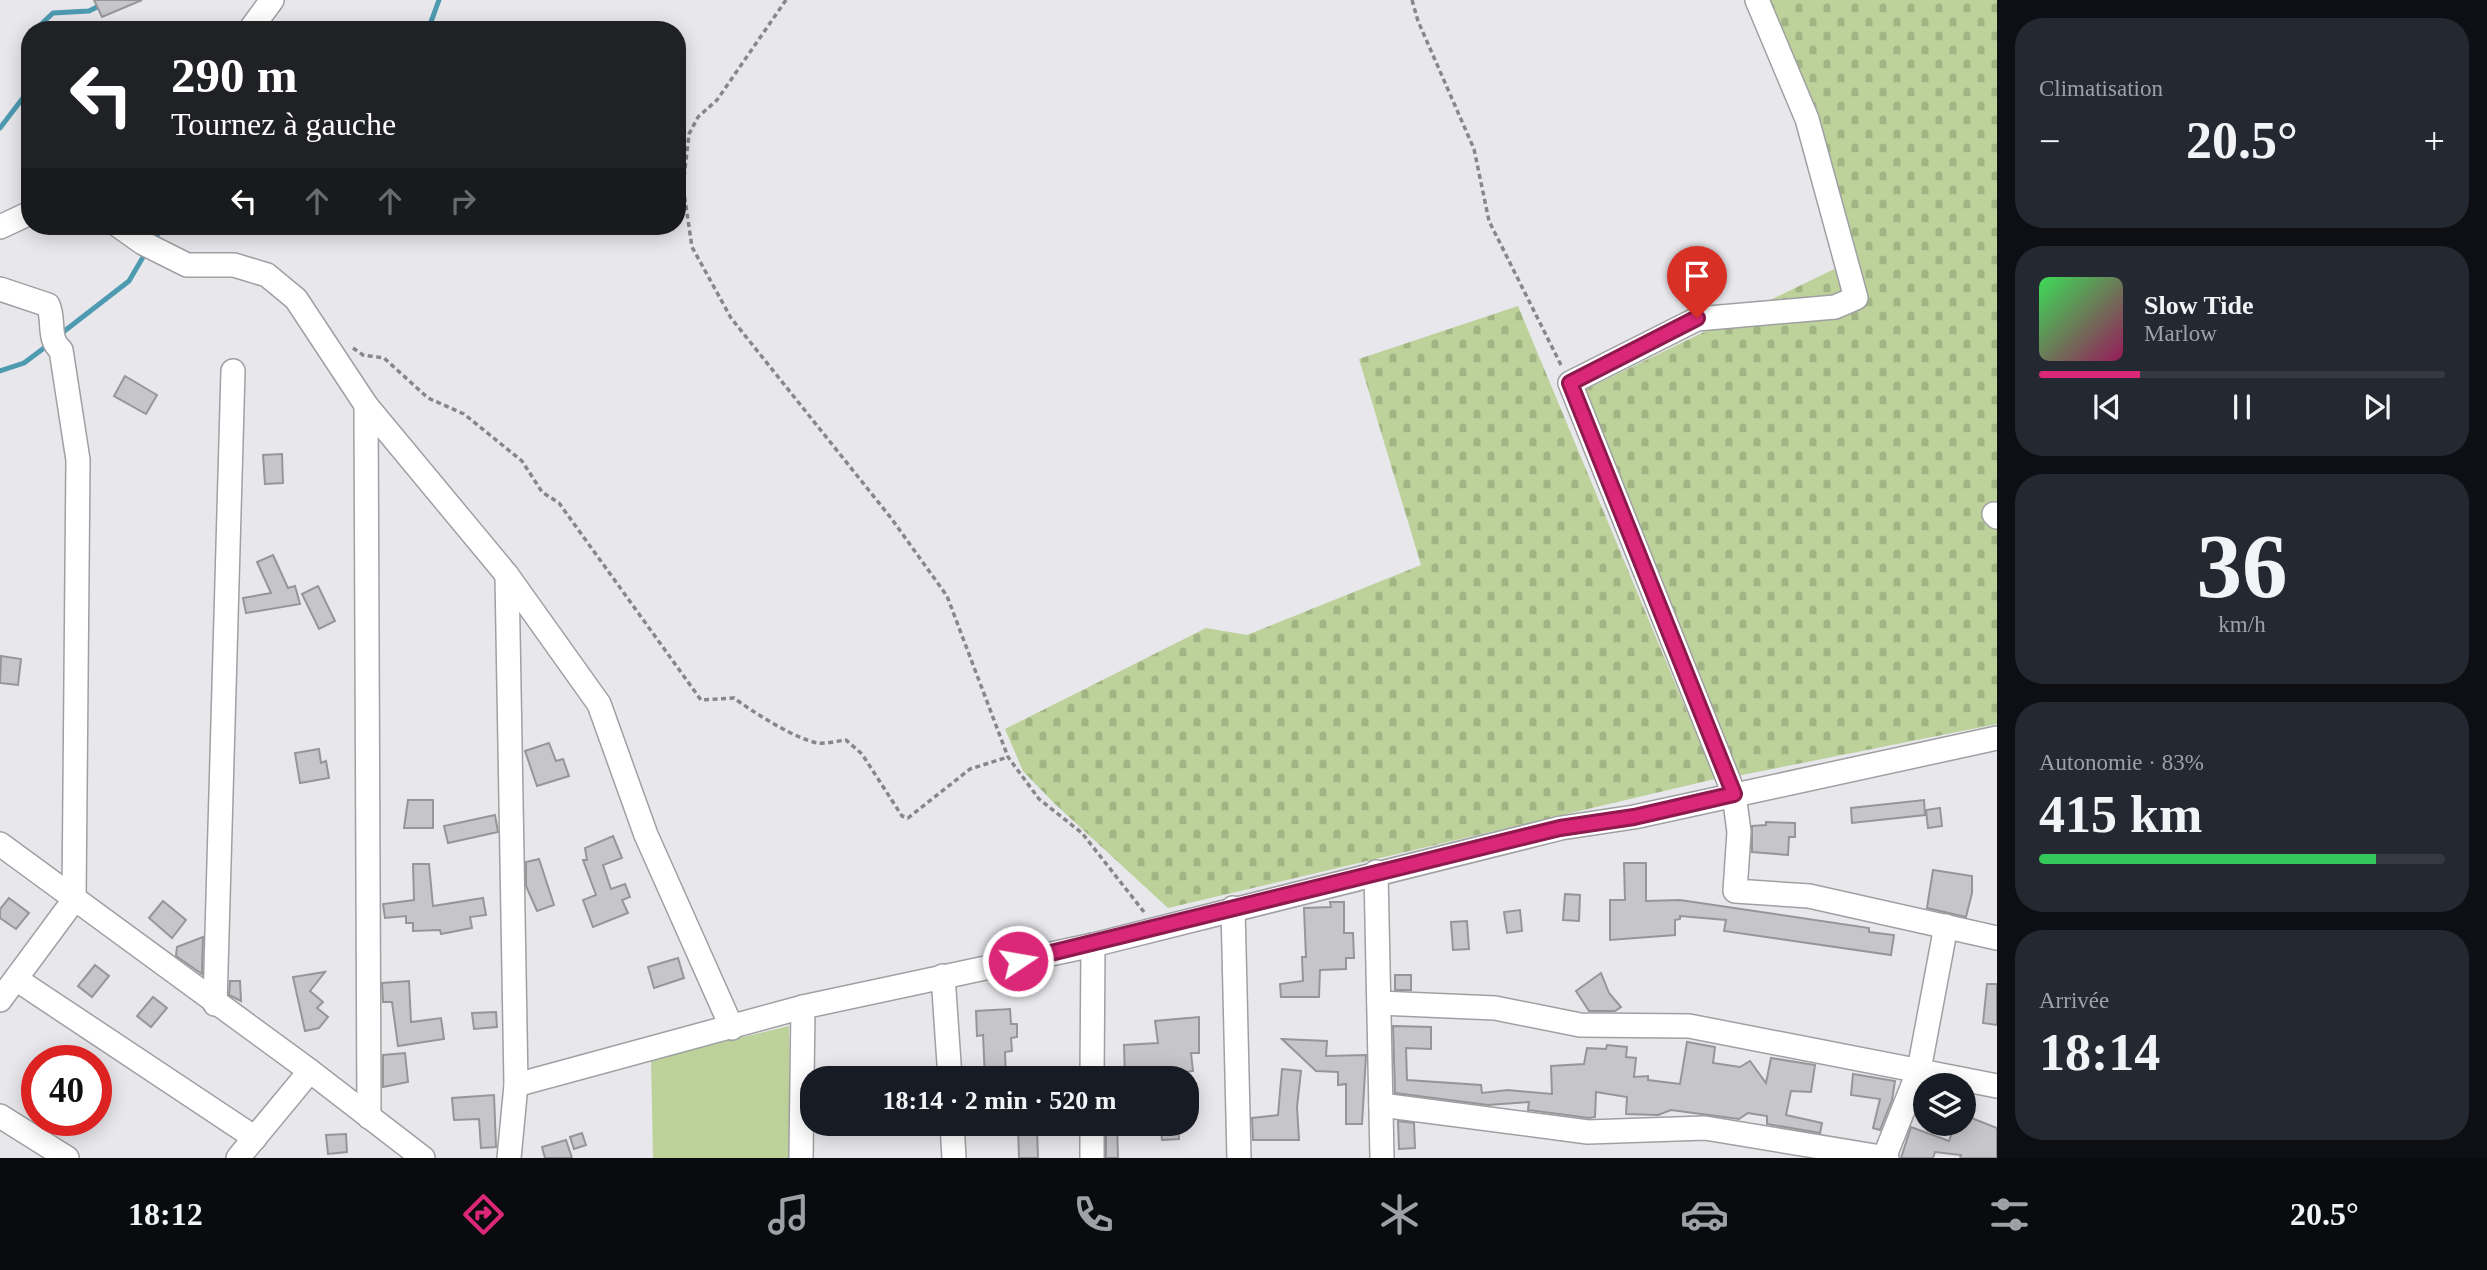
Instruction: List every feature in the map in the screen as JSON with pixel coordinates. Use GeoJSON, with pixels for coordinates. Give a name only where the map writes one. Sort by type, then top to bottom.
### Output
{"type":"FeatureCollection","features":[{"type":"Feature","properties":{"kind":"street"},"geometry":{"type":"LineString","coordinates":[[257,21],[272,0]]}},
{"type":"Feature","properties":{"kind":"street"},"geometry":{"type":"LineString","coordinates":[[1757,0],[1807,119],[1856,298],[1835,307],[1697,318],[1570,383],[1734,794],[1739,832],[1735,891],[1809,896],[1997,938]]}},
{"type":"Feature","properties":{"kind":"street"},"geometry":{"type":"LineString","coordinates":[[0,227],[21,217]]}},
{"type":"Feature","properties":{"kind":"street"},"geometry":{"type":"LineString","coordinates":[[132,235],[187,265],[234,265],[267,275],[296,299],[366,405],[507,575],[599,704],[646,835],[732,1028]]}},
{"type":"Feature","properties":{"kind":"street"},"geometry":{"type":"LineString","coordinates":[[0,289],[48,305],[78,460],[74,900],[6,988],[255,1138]]}},
{"type":"Feature","properties":{"kind":"street"},"geometry":{"type":"LineString","coordinates":[[215,1004],[233,370]]}},
{"type":"Feature","properties":{"kind":"street"},"geometry":{"type":"LineString","coordinates":[[366,405],[369,1117]]}},
{"type":"Feature","properties":{"kind":"street"},"geometry":{"type":"LineString","coordinates":[[507,575],[516,1085],[509,1158]]}},
{"type":"Feature","properties":{"kind":"street"},"geometry":{"type":"LineString","coordinates":[[516,1085],[803,1007],[1093,945],[1560,828],[1634,817],[1997,738]]}},
{"type":"Feature","properties":{"kind":"street"},"geometry":{"type":"LineString","coordinates":[[0,844],[310,1071],[422,1158]]}},
{"type":"Feature","properties":{"kind":"street"},"geometry":{"type":"LineString","coordinates":[[1376,872],[1382,1158]]}},
{"type":"Feature","properties":{"kind":"street"},"geometry":{"type":"LineString","coordinates":[[1233,908],[1238,1158]]}},
{"type":"Feature","properties":{"kind":"street"},"geometry":{"type":"LineString","coordinates":[[1381,1105],[1588,1132],[1705,1128],[1885,1158],[1919,1070],[1946,926]]}},
{"type":"Feature","properties":{"kind":"street"},"geometry":{"type":"LineString","coordinates":[[1092,1066],[1093,945]]}},
{"type":"Feature","properties":{"kind":"street"},"geometry":{"type":"LineString","coordinates":[[943,976],[949,1066]]}},
{"type":"Feature","properties":{"kind":"street"},"geometry":{"type":"LineString","coordinates":[[1379,1003],[1495,1007],[1580,1025],[1689,1026],[1997,1086]]}},
{"type":"Feature","properties":{"kind":"street"},"geometry":{"type":"LineString","coordinates":[[801,1158],[803,1007]]}},
{"type":"Feature","properties":{"kind":"street"},"geometry":{"type":"LineString","coordinates":[[238,1158],[310,1071]]}},
{"type":"Feature","properties":{"kind":"street"},"geometry":{"type":"LineString","coordinates":[[0,1116],[67,1158]]}},
{"type":"Feature","properties":{"kind":"street"},"geometry":{"type":"LineString","coordinates":[[953,1136],[954,1158]]}},
{"type":"Feature","properties":{"kind":"street"},"geometry":{"type":"LineString","coordinates":[[1092,1136],[1092,1158]]}},
{"type":"Feature","properties":{"kind":"path"},"geometry":{"type":"LineString","coordinates":[[686,160],[689,134],[698,117],[717,100],[786,0]]}},
{"type":"Feature","properties":{"kind":"path"},"geometry":{"type":"LineString","coordinates":[[1412,0],[1418,21],[1474,149],[1489,221],[1570,383]]}},
{"type":"Feature","properties":{"kind":"path"},"geometry":{"type":"LineString","coordinates":[[686,206],[692,247],[732,318],[866,486],[947,596],[1008,757],[1039,799],[1082,833],[1156,928]]}},
{"type":"Feature","properties":{"kind":"path"},"geometry":{"type":"LineString","coordinates":[[320,335],[339,339],[363,355],[384,358],[428,398],[464,414],[522,461],[541,492],[559,503],[701,700],[734,698],[761,718],[806,740],[821,743],[846,740],[862,754],[902,816],[908,818],[970,769],[1008,757]]}},
{"type":"Feature","properties":{"kind":"green space"},"geometry":{"type":"Polygon","coordinates":[[[1760,0],[1997,0],[1997,724],[1737,776],[1582,391],[1853,260],[1760,0]]]}},
{"type":"Feature","properties":{"kind":"green space"},"geometry":{"type":"Polygon","coordinates":[[[1518,306],[1715,779],[1168,908],[1023,771],[1005,729],[1206,628],[1247,635],[1421,565],[1359,359],[1518,306]]]}},
{"type":"Feature","properties":{"kind":"green space"},"geometry":{"type":"Polygon","coordinates":[[[789,1026],[792,1158],[653,1158],[651,1059],[789,1026]]]}},
{"type":"Feature","properties":{"kind":"building"},"geometry":{"type":"Polygon","coordinates":[[[94,0],[142,0],[102,17],[94,0]]]}},
{"type":"Feature","properties":{"kind":"building"},"geometry":{"type":"Polygon","coordinates":[[[125,376],[157,395],[146,414],[114,396],[125,376]]]}},
{"type":"Feature","properties":{"kind":"building"},"geometry":{"type":"Polygon","coordinates":[[[282,454],[283,483],[265,484],[263,455],[282,454]]]}},
{"type":"Feature","properties":{"kind":"building"},"geometry":{"type":"Polygon","coordinates":[[[273,555],[288,588],[295,586],[300,604],[246,613],[243,598],[271,593],[257,562],[273,555]]]}},
{"type":"Feature","properties":{"kind":"building"},"geometry":{"type":"Polygon","coordinates":[[[318,586],[335,621],[319,629],[302,594],[318,586]]]}},
{"type":"Feature","properties":{"kind":"building"},"geometry":{"type":"Polygon","coordinates":[[[1,656],[21,659],[18,685],[0,683],[1,656]]]}},
{"type":"Feature","properties":{"kind":"building"},"geometry":{"type":"Polygon","coordinates":[[[549,743],[556,761],[563,759],[569,776],[537,786],[525,751],[549,743]]]}},
{"type":"Feature","properties":{"kind":"building"},"geometry":{"type":"Polygon","coordinates":[[[319,749],[321,763],[326,761],[329,778],[300,783],[295,753],[319,749]]]}},
{"type":"Feature","properties":{"kind":"building"},"geometry":{"type":"Polygon","coordinates":[[[408,800],[433,800],[433,828],[404,828],[408,800]]]}},
{"type":"Feature","properties":{"kind":"building"},"geometry":{"type":"Polygon","coordinates":[[[1924,800],[1925,815],[1852,823],[1851,808],[1924,800]]]}},
{"type":"Feature","properties":{"kind":"building"},"geometry":{"type":"Polygon","coordinates":[[[1940,808],[1942,826],[1928,828],[1926,810],[1940,808]]]}},
{"type":"Feature","properties":{"kind":"building"},"geometry":{"type":"Polygon","coordinates":[[[495,815],[498,832],[448,843],[444,826],[495,815]]]}},
{"type":"Feature","properties":{"kind":"building"},"geometry":{"type":"Polygon","coordinates":[[[1766,822],[1795,823],[1795,837],[1789,837],[1788,855],[1752,852],[1752,826],[1766,825],[1766,822]]]}},
{"type":"Feature","properties":{"kind":"building"},"geometry":{"type":"Polygon","coordinates":[[[613,836],[622,858],[603,865],[611,889],[625,884],[630,897],[622,900],[628,913],[593,927],[583,900],[596,895],[583,860],[587,860],[585,848],[613,836]]]}},
{"type":"Feature","properties":{"kind":"building"},"geometry":{"type":"Polygon","coordinates":[[[539,859],[554,905],[537,911],[526,886],[526,862],[539,859]]]}},
{"type":"Feature","properties":{"kind":"building"},"geometry":{"type":"Polygon","coordinates":[[[1624,863],[1646,863],[1646,901],[1680,900],[1869,928],[1869,932],[1894,935],[1891,955],[1724,931],[1726,920],[1680,916],[1680,919],[1675,920],[1675,935],[1610,940],[1610,900],[1625,900],[1624,863]]]}},
{"type":"Feature","properties":{"kind":"building"},"geometry":{"type":"Polygon","coordinates":[[[413,864],[429,864],[433,906],[483,898],[486,915],[470,917],[472,928],[441,934],[440,930],[413,931],[413,923],[406,923],[406,916],[385,918],[383,904],[414,900],[413,864]]]}},
{"type":"Feature","properties":{"kind":"building"},"geometry":{"type":"Polygon","coordinates":[[[1933,870],[1972,876],[1972,893],[1966,917],[1927,908],[1933,870]]]}},
{"type":"Feature","properties":{"kind":"building"},"geometry":{"type":"Polygon","coordinates":[[[1565,894],[1580,895],[1579,921],[1563,920],[1565,894]]]}},
{"type":"Feature","properties":{"kind":"building"},"geometry":{"type":"Polygon","coordinates":[[[9,898],[29,913],[16,929],[0,918],[0,909],[9,898]]]}},
{"type":"Feature","properties":{"kind":"building"},"geometry":{"type":"Polygon","coordinates":[[[163,901],[186,920],[172,938],[149,918],[163,901]]]}},
{"type":"Feature","properties":{"kind":"building"},"geometry":{"type":"Polygon","coordinates":[[[1330,902],[1344,902],[1344,933],[1353,933],[1354,958],[1346,958],[1346,969],[1320,970],[1319,997],[1281,997],[1280,984],[1303,981],[1302,957],[1306,957],[1304,908],[1331,907],[1330,902]]]}},
{"type":"Feature","properties":{"kind":"building"},"geometry":{"type":"Polygon","coordinates":[[[1520,910],[1522,931],[1507,933],[1504,912],[1520,910]]]}},
{"type":"Feature","properties":{"kind":"building"},"geometry":{"type":"Polygon","coordinates":[[[1467,921],[1469,949],[1453,950],[1451,922],[1467,921]]]}},
{"type":"Feature","properties":{"kind":"building"},"geometry":{"type":"Polygon","coordinates":[[[203,937],[202,974],[176,956],[177,947],[203,937]]]}},
{"type":"Feature","properties":{"kind":"building"},"geometry":{"type":"Polygon","coordinates":[[[678,958],[684,978],[654,988],[648,967],[678,958]]]}},
{"type":"Feature","properties":{"kind":"building"},"geometry":{"type":"Polygon","coordinates":[[[95,965],[109,976],[92,997],[78,986],[95,965]]]}},
{"type":"Feature","properties":{"kind":"building"},"geometry":{"type":"Polygon","coordinates":[[[325,972],[310,991],[323,1002],[317,1008],[328,1017],[319,1028],[305,1031],[293,977],[325,972]]]}},
{"type":"Feature","properties":{"kind":"building"},"geometry":{"type":"Polygon","coordinates":[[[1601,973],[1609,993],[1621,1007],[1615,1011],[1589,1011],[1576,991],[1601,973]]]}},
{"type":"Feature","properties":{"kind":"building"},"geometry":{"type":"Polygon","coordinates":[[[1395,975],[1411,975],[1411,990],[1395,990],[1395,975]]]}},
{"type":"Feature","properties":{"kind":"building"},"geometry":{"type":"Polygon","coordinates":[[[230,981],[240,981],[241,1001],[229,995],[230,981]]]}},
{"type":"Feature","properties":{"kind":"building"},"geometry":{"type":"Polygon","coordinates":[[[409,981],[411,1022],[441,1018],[444,1039],[398,1046],[392,1002],[383,1002],[382,983],[409,981]]]}},
{"type":"Feature","properties":{"kind":"building"},"geometry":{"type":"Polygon","coordinates":[[[1987,984],[1997,984],[1997,1025],[1983,1023],[1987,984]]]}},
{"type":"Feature","properties":{"kind":"building"},"geometry":{"type":"Polygon","coordinates":[[[153,997],[167,1008],[151,1027],[137,1016],[153,997]]]}},
{"type":"Feature","properties":{"kind":"building"},"geometry":{"type":"Polygon","coordinates":[[[1010,1009],[1011,1024],[1017,1024],[1017,1037],[1011,1038],[1012,1051],[1005,1052],[1006,1066],[984,1066],[983,1035],[977,1036],[976,1011],[1010,1009]]]}},
{"type":"Feature","properties":{"kind":"building"},"geometry":{"type":"Polygon","coordinates":[[[496,1012],[497,1027],[474,1029],[472,1013],[496,1012]]]}},
{"type":"Feature","properties":{"kind":"building"},"geometry":{"type":"Polygon","coordinates":[[[1199,1017],[1199,1053],[1191,1053],[1192,1066],[1125,1066],[1124,1045],[1158,1043],[1155,1021],[1199,1017]]]}},
{"type":"Feature","properties":{"kind":"building"},"geometry":{"type":"Polygon","coordinates":[[[1393,1026],[1431,1027],[1431,1049],[1406,1048],[1407,1080],[1481,1085],[1482,1093],[1508,1090],[1552,1094],[1551,1066],[1584,1064],[1587,1048],[1606,1049],[1607,1045],[1627,1047],[1626,1057],[1636,1058],[1634,1077],[1648,1076],[1648,1080],[1680,1084],[1687,1042],[1715,1047],[1713,1063],[1740,1067],[1750,1061],[1766,1083],[1771,1058],[1815,1065],[1811,1092],[1791,1091],[1786,1115],[1822,1123],[1820,1133],[1767,1124],[1767,1116],[1748,1113],[1739,1119],[1671,1110],[1658,1115],[1626,1114],[1627,1097],[1596,1092],[1595,1117],[1589,1118],[1528,1110],[1529,1102],[1488,1105],[1395,1093],[1393,1026]]]}},
{"type":"Feature","properties":{"kind":"building"},"geometry":{"type":"Polygon","coordinates":[[[1282,1039],[1327,1041],[1326,1056],[1366,1055],[1362,1124],[1346,1124],[1346,1084],[1338,1085],[1338,1072],[1316,1071],[1282,1039]]]}},
{"type":"Feature","properties":{"kind":"building"},"geometry":{"type":"Polygon","coordinates":[[[405,1053],[408,1082],[383,1087],[383,1055],[405,1053]]]}},
{"type":"Feature","properties":{"kind":"building"},"geometry":{"type":"Polygon","coordinates":[[[1282,1069],[1301,1071],[1297,1107],[1299,1140],[1253,1140],[1252,1118],[1278,1115],[1282,1069]]]}},
{"type":"Feature","properties":{"kind":"building"},"geometry":{"type":"Polygon","coordinates":[[[1853,1074],[1895,1081],[1892,1100],[1880,1130],[1873,1128],[1880,1099],[1851,1095],[1853,1074]]]}},
{"type":"Feature","properties":{"kind":"building"},"geometry":{"type":"Polygon","coordinates":[[[494,1095],[496,1147],[481,1148],[479,1119],[454,1120],[452,1098],[494,1095]]]}},
{"type":"Feature","properties":{"kind":"building"},"geometry":{"type":"Polygon","coordinates":[[[1976,1120],[1997,1128],[1997,1158],[1960,1158],[1961,1155],[1935,1152],[1933,1158],[1901,1158],[1911,1127],[1913,1136],[1935,1136],[1949,1141],[1951,1136],[1976,1136],[1976,1120]]]}},
{"type":"Feature","properties":{"kind":"building"},"geometry":{"type":"Polygon","coordinates":[[[1398,1121],[1414,1123],[1415,1148],[1399,1149],[1398,1121]]]}},
{"type":"Feature","properties":{"kind":"building"},"geometry":{"type":"Polygon","coordinates":[[[582,1133],[586,1145],[574,1149],[570,1137],[582,1133]]]}},
{"type":"Feature","properties":{"kind":"building"},"geometry":{"type":"Polygon","coordinates":[[[346,1134],[347,1152],[328,1154],[326,1135],[346,1134]]]}},
{"type":"Feature","properties":{"kind":"building"},"geometry":{"type":"Polygon","coordinates":[[[1018,1136],[1037,1136],[1038,1158],[1019,1158],[1018,1136]]]}},
{"type":"Feature","properties":{"kind":"building"},"geometry":{"type":"Polygon","coordinates":[[[1106,1136],[1117,1136],[1118,1158],[1106,1158],[1106,1136]]]}},
{"type":"Feature","properties":{"kind":"building"},"geometry":{"type":"Polygon","coordinates":[[[1162,1136],[1179,1136],[1179,1139],[1162,1140],[1162,1136]]]}},
{"type":"Feature","properties":{"kind":"building"},"geometry":{"type":"Polygon","coordinates":[[[566,1140],[572,1158],[545,1158],[542,1147],[566,1140]]]}},
{"type":"Feature","properties":{"kind":"waterway"},"geometry":{"type":"LineString","coordinates":[[45,21],[53,13],[89,11],[111,0]]}},
{"type":"Feature","properties":{"kind":"waterway"},"geometry":{"type":"LineString","coordinates":[[431,21],[439,0]]}},
{"type":"Feature","properties":{"kind":"waterway"},"geometry":{"type":"LineString","coordinates":[[0,128],[21,100]]}},
{"type":"Feature","properties":{"kind":"waterway"},"geometry":{"type":"LineString","coordinates":[[153,241],[157,235]]}},
{"type":"Feature","properties":{"kind":"waterway"},"geometry":{"type":"LineString","coordinates":[[58,336],[129,281],[146,252]]}},
{"type":"Feature","properties":{"kind":"waterway"},"geometry":{"type":"LineString","coordinates":[[0,371],[24,363],[48,345]]}},
{"type":"Feature","properties":{"kind":"route"},"geometry":{"type":"LineString","coordinates":[[1018,961],[1093,945],[1207,914],[1560,828],[1634,817],[1734,794],[1570,383],[1697,318]]}}]}
